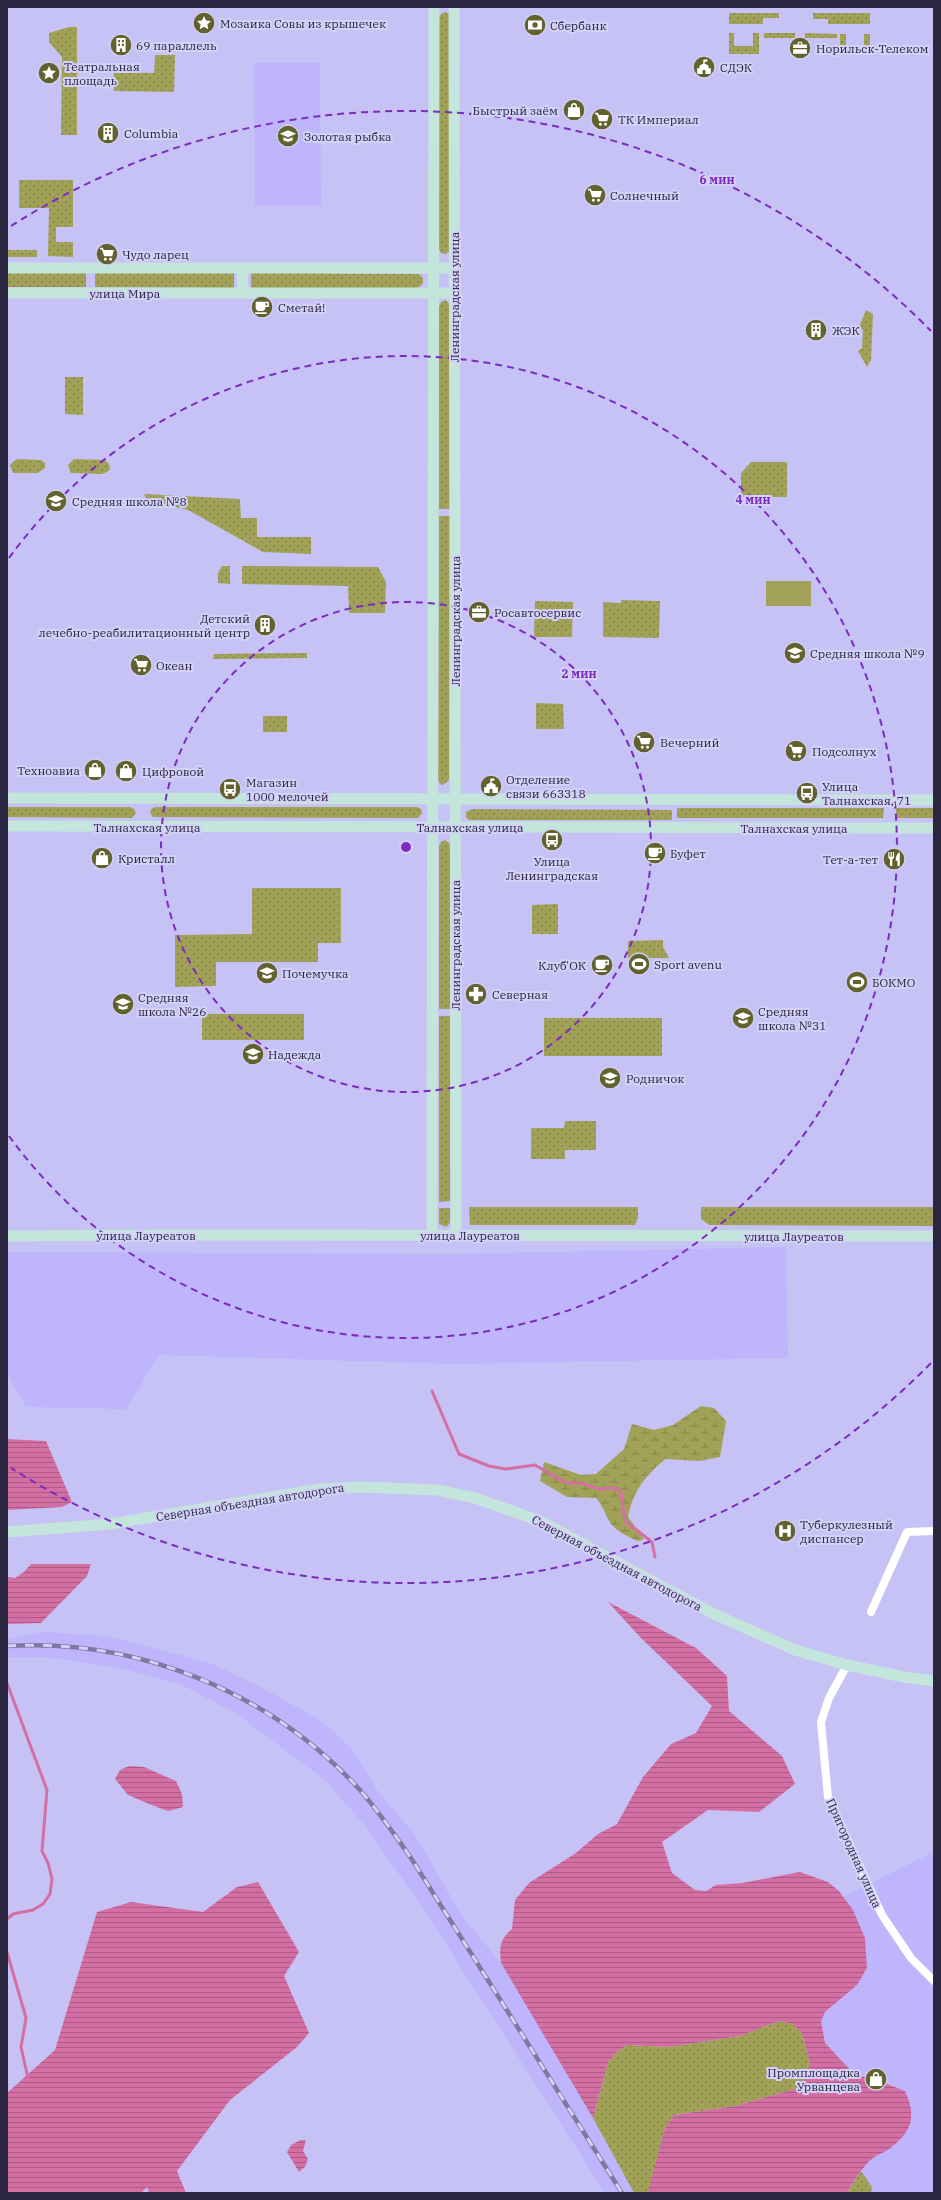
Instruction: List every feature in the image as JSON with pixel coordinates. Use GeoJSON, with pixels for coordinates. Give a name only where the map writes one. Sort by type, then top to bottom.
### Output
{"type":"FeatureCollection","features":[{"type":"Feature","properties":{"kind":"street","name":"Ленинградская улица"},"geometry":{"type":"LineString","coordinates":[[432,1235],[434,7]]}},
{"type":"Feature","properties":{"kind":"street","name":"Ленинградская улица"},"geometry":{"type":"LineString","coordinates":[[454,7],[456,1235]]}},
{"type":"Feature","properties":{"kind":"street","name":"улица Мира"},"geometry":{"type":"LineString","coordinates":[[7,268],[454,268]]}},
{"type":"Feature","properties":{"kind":"street"},"geometry":{"type":"LineString","coordinates":[[242,268],[243,293]]}},
{"type":"Feature","properties":{"kind":"street","name":"улица Мира"},"geometry":{"type":"LineString","coordinates":[[7,293],[454,293]]}},
{"type":"Feature","properties":{"kind":"street"},"geometry":{"type":"LineString","coordinates":[[7,798],[934,800]]}},
{"type":"Feature","properties":{"kind":"street","name":"Талнахская улица"},"geometry":{"type":"LineString","coordinates":[[7,826],[934,828]]}},
{"type":"Feature","properties":{"kind":"street","name":"улица Лауреатов"},"geometry":{"type":"LineString","coordinates":[[7,1236],[934,1236]]}},
{"type":"Feature","properties":{"kind":"street","name":"Северная объездная автодорога"},"geometry":{"type":"LineString","coordinates":[[7,1532],[110,1524],[320,1489],[360,1487],[438,1490],[475,1498],[540,1521],[653,1582],[752,1632],[795,1650],[847,1665],[904,1677],[934,1681]]}},
{"type":"Feature","properties":{"kind":"street"},"geometry":{"type":"LineString","coordinates":[[871,1612],[907,1532],[934,1531]]}},
{"type":"Feature","properties":{"kind":"street","name":"Пригородная улица"},"geometry":{"type":"LineString","coordinates":[[847,1665],[829,1698],[821,1722],[828,1797],[882,1915],[911,1958],[934,1981]]}},
{"type":"Feature","properties":{"kind":"shaded area","name":"Золотая рыбка"},"geometry":{"type":"Polygon","coordinates":[[[254,63],[320,63],[321,206],[255,206],[254,63]]]}},
{"type":"Feature","properties":{"kind":"shaded area"},"geometry":{"type":"Polygon","coordinates":[[[786,1247],[788,1358],[453,1364],[159,1355],[126,1409],[26,1407],[7,1373],[7,1252],[451,1254],[786,1247]]]}},
{"type":"Feature","properties":{"kind":"shaded area"},"geometry":{"type":"Polygon","coordinates":[[[7,1439],[46,1441],[72,1502],[62,1507],[7,1510],[7,1439]]]}},
{"type":"Feature","properties":{"kind":"shaded area"},"geometry":{"type":"Polygon","coordinates":[[[31,1564],[91,1564],[87,1576],[41,1623],[7,1624],[7,1577],[15,1578],[24,1572],[31,1564]]]}},
{"type":"Feature","properties":{"kind":"shaded area"},"geometry":{"type":"Polygon","coordinates":[[[608,1602],[696,1648],[727,1676],[729,1711],[782,1756],[795,1784],[759,1812],[708,1810],[662,1842],[672,1873],[695,1890],[706,1891],[716,1885],[742,1883],[800,1872],[828,1882],[839,1891],[853,1910],[865,1938],[867,1968],[857,1985],[825,2012],[821,2021],[825,2043],[856,2076],[869,2077],[905,2091],[909,2100],[911,2116],[910,2123],[903,2136],[897,2143],[875,2157],[865,2166],[858,2174],[847,2193],[648,2192],[665,2128],[674,2115],[735,2106],[795,2089],[804,2080],[810,2063],[802,2033],[793,2024],[779,2021],[740,2036],[669,2047],[627,2045],[617,2052],[608,2062],[593,2118],[501,1963],[501,1944],[505,1936],[512,1929],[515,1900],[529,1883],[576,1853],[598,1834],[617,1824],[643,1777],[671,1744],[696,1733],[712,1706],[641,1638],[608,1602]]]}},
{"type":"Feature","properties":{"kind":"shaded area"},"geometry":{"type":"Polygon","coordinates":[[[45,1632],[107,1636],[210,1663],[253,1683],[319,1719],[353,1750],[377,1790],[415,1835],[462,1916],[501,1963],[593,2118],[634,2193],[605,2193],[426,1913],[366,1827],[324,1779],[237,1714],[182,1685],[121,1668],[53,1658],[7,1657],[7,1639],[45,1632]]]}},
{"type":"Feature","properties":{"kind":"shaded area"},"geometry":{"type":"Polygon","coordinates":[[[129,1766],[144,1767],[176,1781],[182,1794],[183,1807],[168,1811],[128,1795],[115,1779],[120,1770],[129,1766]]]}},
{"type":"Feature","properties":{"kind":"shaded area","name":"Промплощадка Урванцева"},"geometry":{"type":"Polygon","coordinates":[[[934,1852],[934,2193],[829,2193],[804,2014],[823,1907],[934,1852]]]}},
{"type":"Feature","properties":{"kind":"shaded area"},"geometry":{"type":"Polygon","coordinates":[[[258,1882],[299,1952],[284,1976],[309,2033],[297,2047],[230,2100],[177,2171],[186,2193],[149,2193],[147,2187],[141,2193],[7,2193],[7,2093],[55,2050],[97,1912],[131,1902],[203,1912],[237,1887],[258,1882]]]}},
{"type":"Feature","properties":{"kind":"shaded area"},"geometry":{"type":"Polygon","coordinates":[[[300,2140],[306,2140],[303,2151],[308,2159],[305,2167],[299,2172],[287,2152],[291,2145],[300,2140]]]}},
{"type":"Feature","properties":{"kind":"green space"},"geometry":{"type":"Polygon","coordinates":[[[445,12],[449,14],[450,251],[445,254],[441,253],[439,249],[439,18],[441,14],[445,12]]]}},
{"type":"Feature","properties":{"kind":"green space"},"geometry":{"type":"Polygon","coordinates":[[[729,13],[779,13],[779,18],[763,18],[763,24],[729,24],[729,13]]]}},
{"type":"Feature","properties":{"kind":"green space"},"geometry":{"type":"Polygon","coordinates":[[[813,13],[870,13],[870,24],[828,24],[828,19],[813,19],[813,13]]]}},
{"type":"Feature","properties":{"kind":"green space"},"geometry":{"type":"Polygon","coordinates":[[[69,27],[77,27],[77,135],[61,135],[62,57],[49,42],[49,33],[69,27]]]}},
{"type":"Feature","properties":{"kind":"green space"},"geometry":{"type":"Polygon","coordinates":[[[729,33],[734,33],[734,46],[753,46],[753,33],[759,33],[759,54],[729,54],[729,33]]]}},
{"type":"Feature","properties":{"kind":"green space"},"geometry":{"type":"Polygon","coordinates":[[[764,33],[795,33],[795,38],[764,38],[764,33]]]}},
{"type":"Feature","properties":{"kind":"green space"},"geometry":{"type":"Polygon","coordinates":[[[805,33],[837,34],[837,38],[805,38],[805,33]]]}},
{"type":"Feature","properties":{"kind":"green space"},"geometry":{"type":"Polygon","coordinates":[[[840,34],[846,34],[846,47],[864,47],[864,34],[870,34],[870,54],[840,54],[840,34]]]}},
{"type":"Feature","properties":{"kind":"green space"},"geometry":{"type":"Polygon","coordinates":[[[155,55],[175,55],[174,92],[114,91],[114,72],[154,73],[155,55]]]}},
{"type":"Feature","properties":{"kind":"green space"},"geometry":{"type":"Polygon","coordinates":[[[19,180],[73,180],[73,227],[56,227],[56,242],[73,242],[73,257],[48,256],[49,208],[19,208],[19,180]]]}},
{"type":"Feature","properties":{"kind":"green space"},"geometry":{"type":"Polygon","coordinates":[[[7,250],[37,250],[37,257],[7,257],[7,250]]]}},
{"type":"Feature","properties":{"kind":"green space"},"geometry":{"type":"Polygon","coordinates":[[[7,273],[86,273],[86,287],[7,287],[7,273]]]}},
{"type":"Feature","properties":{"kind":"green space"},"geometry":{"type":"Polygon","coordinates":[[[95,273],[234,273],[234,288],[95,287],[95,273]]]}},
{"type":"Feature","properties":{"kind":"green space"},"geometry":{"type":"Polygon","coordinates":[[[251,273],[418,274],[422,277],[423,283],[417,288],[251,288],[251,273]]]}},
{"type":"Feature","properties":{"kind":"green space"},"geometry":{"type":"Polygon","coordinates":[[[445,300],[450,304],[450,509],[439,509],[439,306],[441,302],[445,300]]]}},
{"type":"Feature","properties":{"kind":"green space"},"geometry":{"type":"Polygon","coordinates":[[[866,310],[873,314],[871,360],[867,367],[858,351],[862,348],[863,330],[859,327],[866,310]]]}},
{"type":"Feature","properties":{"kind":"green space"},"geometry":{"type":"Polygon","coordinates":[[[65,377],[83,377],[83,415],[65,414],[65,377]]]}},
{"type":"Feature","properties":{"kind":"green space"},"geometry":{"type":"Polygon","coordinates":[[[17,459],[41,460],[45,463],[45,468],[38,473],[13,473],[10,465],[17,459]]]}},
{"type":"Feature","properties":{"kind":"green space"},"geometry":{"type":"Polygon","coordinates":[[[74,459],[105,460],[109,464],[110,469],[102,474],[71,473],[68,465],[74,459]]]}},
{"type":"Feature","properties":{"kind":"green space"},"geometry":{"type":"Polygon","coordinates":[[[751,462],[787,462],[787,497],[741,497],[741,473],[751,462]]]}},
{"type":"Feature","properties":{"kind":"green space"},"geometry":{"type":"Polygon","coordinates":[[[144,494],[240,499],[241,518],[257,518],[257,537],[311,537],[311,554],[263,552],[188,510],[147,500],[144,494]]]}},
{"type":"Feature","properties":{"kind":"green space"},"geometry":{"type":"Polygon","coordinates":[[[439,516],[450,516],[449,780],[443,785],[440,784],[438,780],[439,516]]]}},
{"type":"Feature","properties":{"kind":"green space"},"geometry":{"type":"Polygon","coordinates":[[[222,566],[230,566],[230,584],[218,583],[218,573],[222,566]]]}},
{"type":"Feature","properties":{"kind":"green space"},"geometry":{"type":"Polygon","coordinates":[[[242,566],[378,567],[386,582],[385,613],[349,613],[348,586],[242,584],[242,566]]]}},
{"type":"Feature","properties":{"kind":"green space"},"geometry":{"type":"Polygon","coordinates":[[[766,581],[811,581],[811,606],[766,606],[766,581]]]}},
{"type":"Feature","properties":{"kind":"green space"},"geometry":{"type":"Polygon","coordinates":[[[621,600],[660,601],[659,638],[603,637],[603,602],[621,603],[621,600]]]}},
{"type":"Feature","properties":{"kind":"green space"},"geometry":{"type":"Polygon","coordinates":[[[535,601],[573,602],[572,637],[534,637],[535,601]]]}},
{"type":"Feature","properties":{"kind":"green space"},"geometry":{"type":"Polygon","coordinates":[[[307,653],[307,658],[213,659],[214,654],[307,653]]]}},
{"type":"Feature","properties":{"kind":"green space"},"geometry":{"type":"Polygon","coordinates":[[[536,703],[563,704],[564,729],[536,729],[536,703]]]}},
{"type":"Feature","properties":{"kind":"green space"},"geometry":{"type":"Polygon","coordinates":[[[263,716],[287,716],[287,732],[263,732],[263,716]]]}},
{"type":"Feature","properties":{"kind":"green space"},"geometry":{"type":"Polygon","coordinates":[[[7,807],[130,807],[134,809],[136,813],[132,818],[7,817],[7,807]]]}},
{"type":"Feature","properties":{"kind":"green space"},"geometry":{"type":"Polygon","coordinates":[[[417,807],[421,809],[422,813],[418,818],[153,817],[150,812],[152,808],[417,807]]]}},
{"type":"Feature","properties":{"kind":"green space"},"geometry":{"type":"Polygon","coordinates":[[[677,808],[884,808],[883,818],[677,818],[677,808]]]}},
{"type":"Feature","properties":{"kind":"green space"},"geometry":{"type":"Polygon","coordinates":[[[896,808],[934,808],[934,818],[896,818],[896,808]]]}},
{"type":"Feature","properties":{"kind":"green space"},"geometry":{"type":"Polygon","coordinates":[[[472,809],[672,810],[672,820],[469,820],[466,817],[466,812],[472,809]]]}},
{"type":"Feature","properties":{"kind":"green space"},"geometry":{"type":"Polygon","coordinates":[[[445,840],[450,844],[450,1009],[439,1009],[439,846],[441,842],[445,840]]]}},
{"type":"Feature","properties":{"kind":"green space"},"geometry":{"type":"Polygon","coordinates":[[[252,888],[341,888],[341,943],[318,943],[318,962],[216,962],[216,986],[175,987],[175,935],[252,934],[252,888]]]}},
{"type":"Feature","properties":{"kind":"green space"},"geometry":{"type":"Polygon","coordinates":[[[558,904],[558,934],[532,934],[532,905],[558,904]]]}},
{"type":"Feature","properties":{"kind":"green space"},"geometry":{"type":"Polygon","coordinates":[[[663,940],[663,947],[669,958],[628,958],[628,941],[663,940]]]}},
{"type":"Feature","properties":{"kind":"green space"},"geometry":{"type":"Polygon","coordinates":[[[202,1014],[304,1014],[304,1040],[202,1040],[202,1014]]]}},
{"type":"Feature","properties":{"kind":"green space"},"geometry":{"type":"Polygon","coordinates":[[[439,1016],[450,1016],[450,1201],[439,1202],[439,1016]]]}},
{"type":"Feature","properties":{"kind":"green space"},"geometry":{"type":"Polygon","coordinates":[[[544,1018],[662,1018],[662,1056],[544,1056],[544,1018]]]}},
{"type":"Feature","properties":{"kind":"green space"},"geometry":{"type":"Polygon","coordinates":[[[565,1121],[596,1121],[596,1150],[565,1150],[565,1159],[531,1159],[531,1128],[564,1128],[565,1121]]]}},
{"type":"Feature","properties":{"kind":"green space"},"geometry":{"type":"Polygon","coordinates":[[[469,1207],[638,1207],[638,1218],[635,1225],[470,1225],[469,1207]]]}},
{"type":"Feature","properties":{"kind":"green space"},"geometry":{"type":"Polygon","coordinates":[[[701,1207],[934,1207],[934,1226],[709,1225],[701,1219],[701,1207]]]}},
{"type":"Feature","properties":{"kind":"green space"},"geometry":{"type":"Polygon","coordinates":[[[439,1208],[450,1208],[450,1223],[446,1227],[439,1224],[439,1208]]]}},
{"type":"Feature","properties":{"kind":"green space"},"geometry":{"type":"Polygon","coordinates":[[[701,1406],[714,1408],[726,1421],[720,1457],[699,1461],[665,1459],[651,1472],[637,1491],[630,1507],[628,1517],[644,1539],[638,1541],[627,1536],[611,1524],[596,1498],[567,1497],[540,1481],[544,1462],[581,1475],[596,1474],[624,1449],[632,1424],[654,1430],[673,1425],[701,1406]]]}},
{"type":"Feature","properties":{"kind":"green space"},"geometry":{"type":"Polygon","coordinates":[[[779,2021],[793,2024],[802,2033],[810,2063],[804,2080],[795,2089],[735,2106],[674,2115],[665,2128],[649,2193],[634,2193],[593,2118],[608,2062],[617,2052],[627,2045],[669,2047],[740,2036],[779,2021]]]}},
{"type":"Feature","properties":{"kind":"green space"},"geometry":{"type":"Polygon","coordinates":[[[861,2171],[872,2187],[871,2193],[847,2193],[861,2171]]]}},
{"type":"Feature","properties":{"kind":"waterway"},"geometry":{"type":"LineString","coordinates":[[432,1391],[459,1454],[489,1466],[506,1469],[535,1465],[566,1483],[581,1483],[598,1489],[617,1488],[621,1493],[625,1521],[652,1542],[655,1557]]}},
{"type":"Feature","properties":{"kind":"waterway"},"geometry":{"type":"LineString","coordinates":[[7,1683],[47,1790],[42,1851],[48,1863],[52,1879],[50,1894],[43,1904],[33,1910],[13,1914],[7,1919]]}},
{"type":"Feature","properties":{"kind":"waterway"},"geometry":{"type":"LineString","coordinates":[[7,1952],[26,2018],[21,2047],[28,2078]]}},
{"type":"Feature","properties":{"kind":"railway"},"geometry":{"type":"LineString","coordinates":[[7,1646],[56,1646],[105,1651],[153,1662],[200,1679],[244,1700],[286,1725],[325,1756],[360,1790],[411,1858],[622,2193]]}},
{"type":"Feature","properties":{"kind":"place","name":"Мозаика Совы из крышечек"},"geometry":{"type":"Point","coordinates":[204,23]}},
{"type":"Feature","properties":{"kind":"place","name":"Сбербанк"},"geometry":{"type":"Point","coordinates":[535,25]}},
{"type":"Feature","properties":{"kind":"place","name":"69 параллель"},"geometry":{"type":"Point","coordinates":[121,45]}},
{"type":"Feature","properties":{"kind":"place","name":"Норильск-Телеком"},"geometry":{"type":"Point","coordinates":[800,48]}},
{"type":"Feature","properties":{"kind":"place","name":"СДЭК"},"geometry":{"type":"Point","coordinates":[704,67]}},
{"type":"Feature","properties":{"kind":"place","name":"Театральная площадь"},"geometry":{"type":"Point","coordinates":[49,73]}},
{"type":"Feature","properties":{"kind":"place","name":"Быстрый заём"},"geometry":{"type":"Point","coordinates":[574,110]}},
{"type":"Feature","properties":{"kind":"place","name":"ТК Империал"},"geometry":{"type":"Point","coordinates":[602,119]}},
{"type":"Feature","properties":{"kind":"place","name":"Columbia"},"geometry":{"type":"Point","coordinates":[108,133]}},
{"type":"Feature","properties":{"kind":"place","name":"Золотая рыбка"},"geometry":{"type":"Point","coordinates":[288,136]}},
{"type":"Feature","properties":{"kind":"place","name":"Солнечный"},"geometry":{"type":"Point","coordinates":[595,195]}},
{"type":"Feature","properties":{"kind":"place","name":"Чудо ларец"},"geometry":{"type":"Point","coordinates":[107,254]}},
{"type":"Feature","properties":{"kind":"place","name":"Сметай!"},"geometry":{"type":"Point","coordinates":[262,307]}},
{"type":"Feature","properties":{"kind":"place","name":"ЖЭК"},"geometry":{"type":"Point","coordinates":[816,330]}},
{"type":"Feature","properties":{"kind":"place","name":"Средняя школа №8"},"geometry":{"type":"Point","coordinates":[56,501]}},
{"type":"Feature","properties":{"kind":"place","name":"Росавтосервис"},"geometry":{"type":"Point","coordinates":[479,612]}},
{"type":"Feature","properties":{"kind":"place","name":"Детский лечебно-реабилитационный центр"},"geometry":{"type":"Point","coordinates":[265,625]}},
{"type":"Feature","properties":{"kind":"place","name":"Средняя школа №9"},"geometry":{"type":"Point","coordinates":[795,653]}},
{"type":"Feature","properties":{"kind":"place","name":"Океан"},"geometry":{"type":"Point","coordinates":[141,665]}},
{"type":"Feature","properties":{"kind":"place","name":"Вечерний"},"geometry":{"type":"Point","coordinates":[644,742]}},
{"type":"Feature","properties":{"kind":"place","name":"Подсолнух"},"geometry":{"type":"Point","coordinates":[796,751]}},
{"type":"Feature","properties":{"kind":"place","name":"Техноавиа"},"geometry":{"type":"Point","coordinates":[95,770]}},
{"type":"Feature","properties":{"kind":"place","name":"Цифровой"},"geometry":{"type":"Point","coordinates":[126,771]}},
{"type":"Feature","properties":{"kind":"place","name":"Отделение связи 663318"},"geometry":{"type":"Point","coordinates":[491,786]}},
{"type":"Feature","properties":{"kind":"place","name":"Магазин 1000 мелочей"},"geometry":{"type":"Point","coordinates":[230,789]}},
{"type":"Feature","properties":{"kind":"place","name":"Улица Талнахская, 71"},"geometry":{"type":"Point","coordinates":[807,793]}},
{"type":"Feature","properties":{"kind":"place","name":"Улица Ленинградская"},"geometry":{"type":"Point","coordinates":[552,840]}},
{"type":"Feature","properties":{"kind":"place","name":"Буфет"},"geometry":{"type":"Point","coordinates":[655,853]}},
{"type":"Feature","properties":{"kind":"place","name":"Кристалл"},"geometry":{"type":"Point","coordinates":[102,858]}},
{"type":"Feature","properties":{"kind":"place","name":"Тет-а-тет"},"geometry":{"type":"Point","coordinates":[894,859]}},
{"type":"Feature","properties":{"kind":"place","name":"Sport avenu"},"geometry":{"type":"Point","coordinates":[639,964]}},
{"type":"Feature","properties":{"kind":"place","name":"Клуб'ОК"},"geometry":{"type":"Point","coordinates":[602,965]}},
{"type":"Feature","properties":{"kind":"place","name":"Почемучка"},"geometry":{"type":"Point","coordinates":[267,973]}},
{"type":"Feature","properties":{"kind":"place","name":"БОКМО"},"geometry":{"type":"Point","coordinates":[857,982]}},
{"type":"Feature","properties":{"kind":"place","name":"Северная"},"geometry":{"type":"Point","coordinates":[476,994]}},
{"type":"Feature","properties":{"kind":"place","name":"Средняя школа №26"},"geometry":{"type":"Point","coordinates":[123,1004]}},
{"type":"Feature","properties":{"kind":"place","name":"Средняя школа №31"},"geometry":{"type":"Point","coordinates":[743,1018]}},
{"type":"Feature","properties":{"kind":"place","name":"Надежда"},"geometry":{"type":"Point","coordinates":[253,1054]}},
{"type":"Feature","properties":{"kind":"place","name":"Родничок"},"geometry":{"type":"Point","coordinates":[610,1078]}},
{"type":"Feature","properties":{"kind":"place","name":"Туберкулезный диспансер"},"geometry":{"type":"Point","coordinates":[785,1531]}},
{"type":"Feature","properties":{"kind":"place","name":"Промплощадка Урванцева"},"geometry":{"type":"Point","coordinates":[876,2079]}}]}
